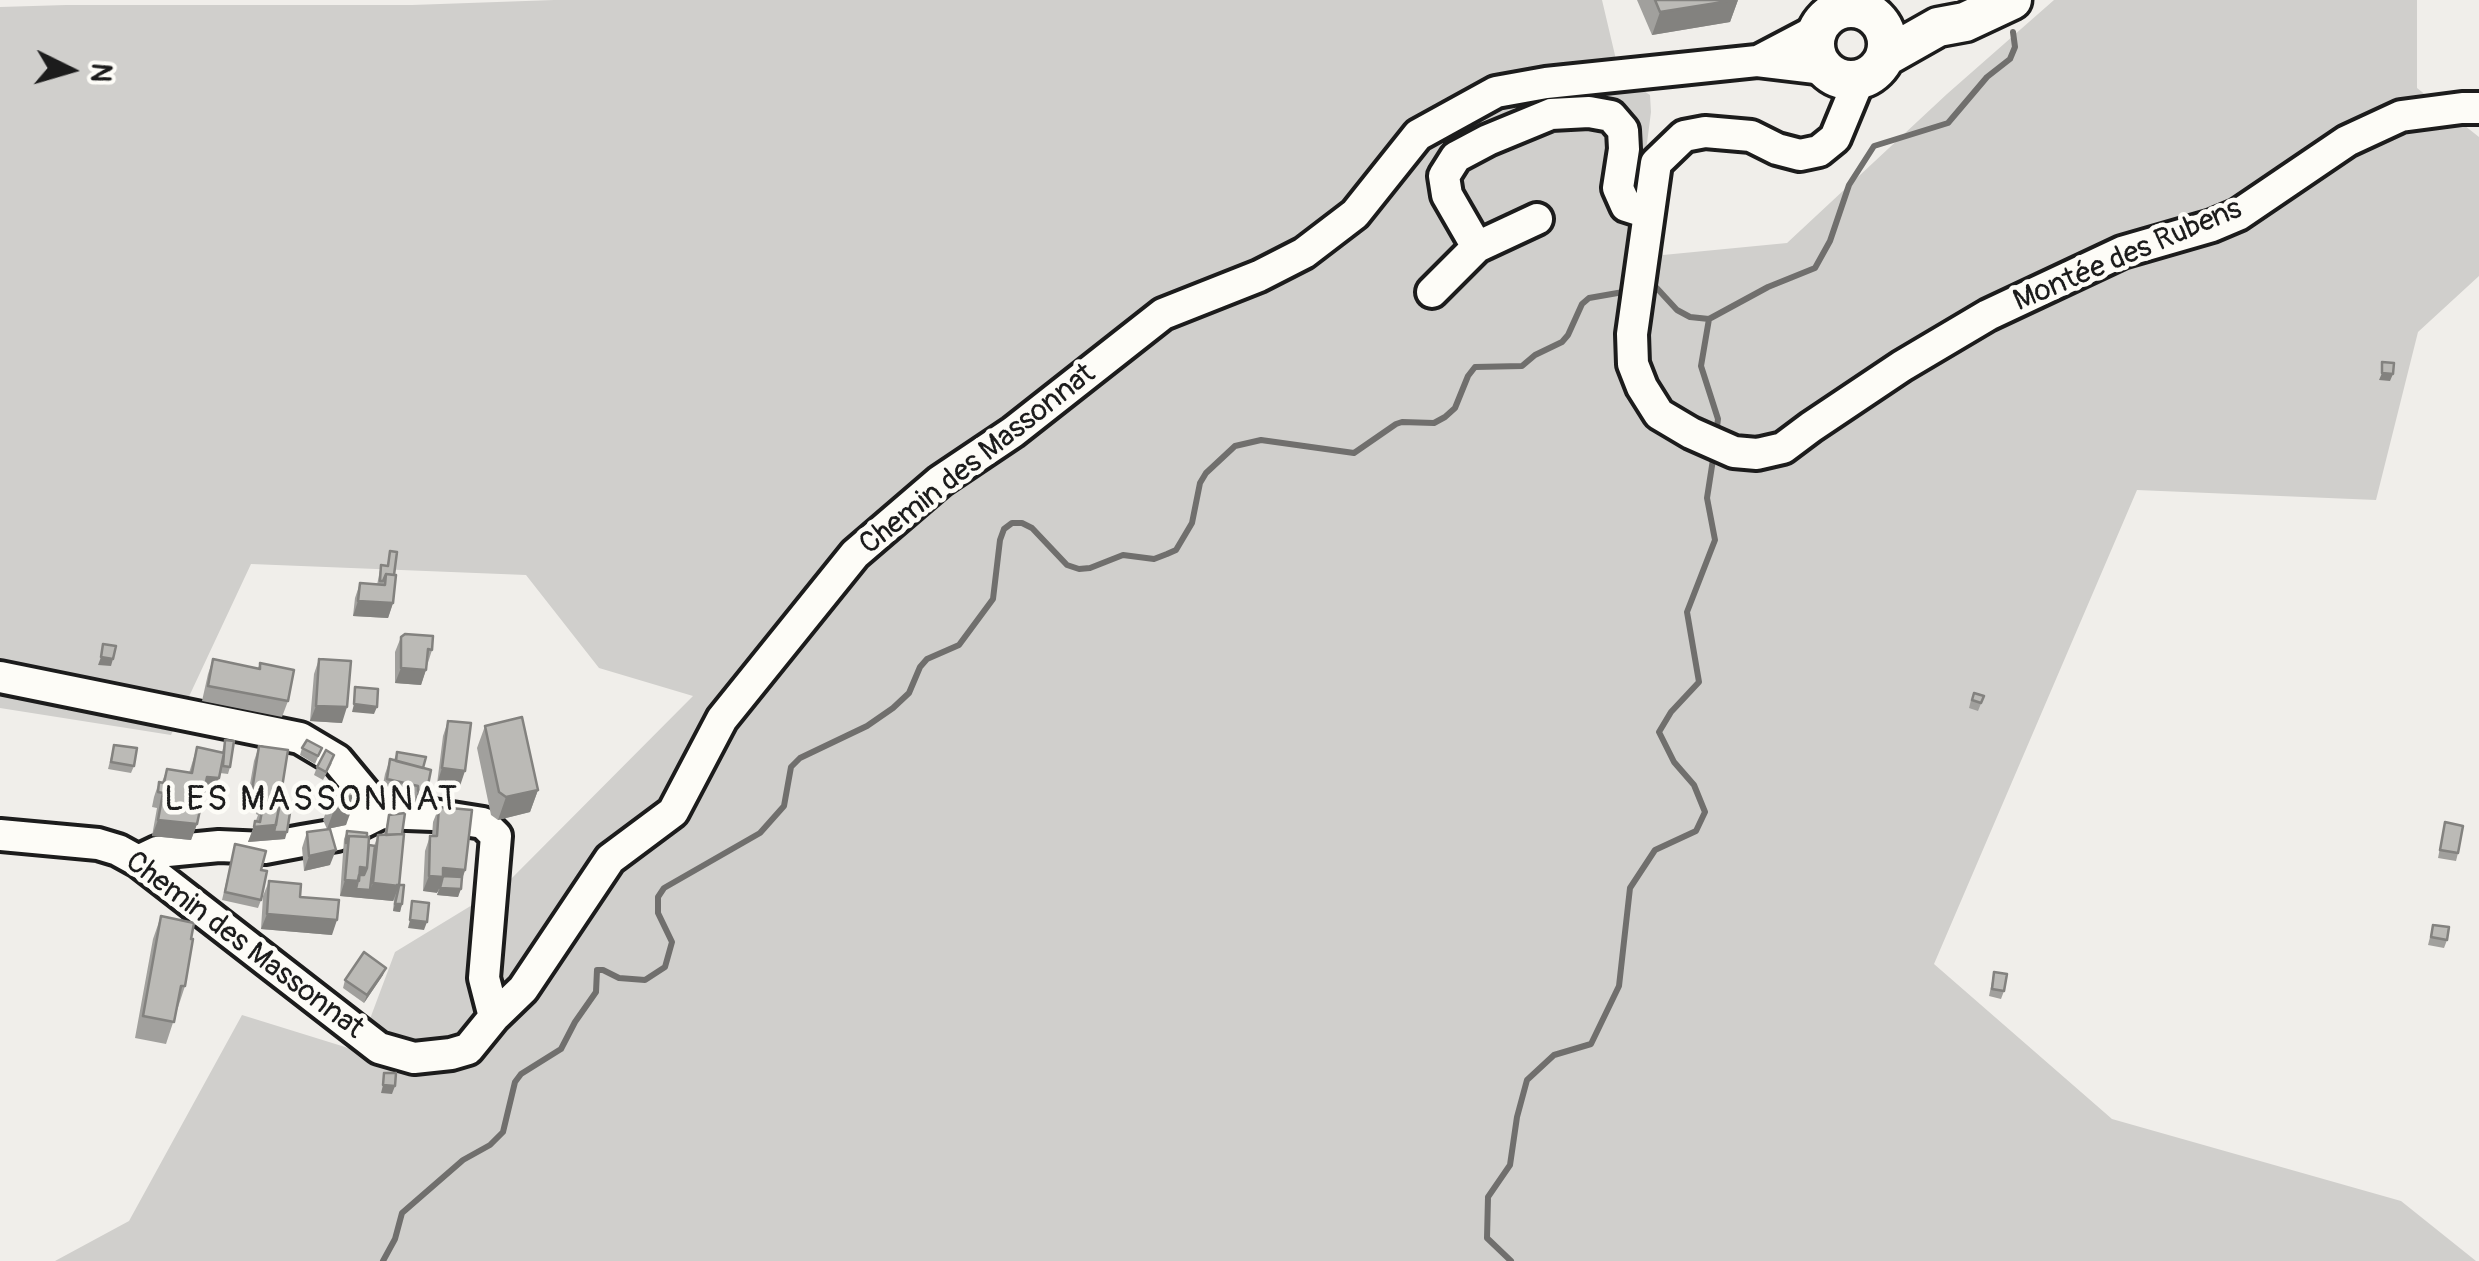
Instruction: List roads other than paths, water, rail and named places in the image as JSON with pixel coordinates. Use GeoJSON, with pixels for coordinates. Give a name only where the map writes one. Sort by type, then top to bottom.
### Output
{"type":"FeatureCollection","features":[{"type":"Feature","properties":{"kind":"main road"},"geometry":{"type":"LineString","coordinates":[[1851,71],[1938,27],[1965,22],[2012,0]]}},
{"type":"Feature","properties":{"kind":"main road"},"geometry":{"type":"LineString","coordinates":[[1845,12],[1938,27]]}},
{"type":"Feature","properties":{"kind":"main road"},"geometry":{"type":"LineString","coordinates":[[1845,12],[1883,27],[1887,39],[1851,71]]}},
{"type":"Feature","properties":{"kind":"main road"},"geometry":{"type":"LineString","coordinates":[[1845,12],[1815,51],[1851,71]]}},
{"type":"Feature","properties":{"kind":"street","name":"Chemin des Massonnat"},"geometry":{"type":"LineString","coordinates":[[1758,61],[1845,12]]}},
{"type":"Feature","properties":{"kind":"street","name":"Chemin des Massonnat"},"geometry":{"type":"LineString","coordinates":[[0,835],[98,844],[138,861],[379,1048],[414,1058],[468,1049],[522,989],[610,859],[673,812],[722,719],[855,554],[940,481],[1013,432],[1163,314],[1260,276],[1304,253],[1355,214],[1418,135],[1496,92],[1546,82],[1758,61],[1851,71]]}},
{"type":"Feature","properties":{"kind":"street"},"geometry":{"type":"LineString","coordinates":[[1477,247],[1448,195],[1444,176],[1456,157],[1488,140],[1551,114],[1590,112],[1611,116],[1623,130],[1618,188],[1626,206],[1648,213],[1656,163],[1684,136],[1727,132],[1751,136],[1800,155],[1819,151],[1836,138],[1844,119],[1851,71]]}},
{"type":"Feature","properties":{"kind":"street","name":"Montée des Rubens"},"geometry":{"type":"LineString","coordinates":[[1648,213],[1632,334],[1632,364],[1642,387],[1659,414],[1691,433],[1734,452],[1757,454],[1784,448],[1902,366],[1988,315],[2122,252],[2238,216],[2347,141],[2401,116],[2479,108]]}},
{"type":"Feature","properties":{"kind":"street"},"geometry":{"type":"LineString","coordinates":[[1432,292],[1477,247],[1537,219]]}},
{"type":"Feature","properties":{"kind":"street"},"geometry":{"type":"LineString","coordinates":[[0,677],[300,738],[337,760],[381,813]]}},
{"type":"Feature","properties":{"kind":"street"},"geometry":{"type":"LineString","coordinates":[[138,861],[158,852],[219,846],[265,848],[336,835],[381,813],[433,815],[483,823],[496,836],[484,978],[494,1017]]}},
{"type":"Feature","properties":{"kind":"waterway"},"geometry":{"type":"LineString","coordinates":[[1716,435],[1718,419],[1701,366],[1709,319],[1768,287],[1815,268],[1830,241],[1849,185],[1874,146],[1948,123],[1987,77],[2010,59],[2015,47],[2013,32]]}},
{"type":"Feature","properties":{"kind":"waterway"},"geometry":{"type":"LineString","coordinates":[[1648,283],[1677,310],[1690,317],[1709,319]]}},
{"type":"Feature","properties":{"kind":"waterway"},"geometry":{"type":"LineString","coordinates":[[383,1261],[395,1239],[402,1213],[463,1160],[490,1145],[503,1132],[515,1082],[521,1074],[561,1049],[596,992],[597,970],[619,978],[645,980],[665,967],[672,942],[658,913],[658,897],[664,888],[760,833],[784,806],[791,767],[800,758],[867,726],[893,708],[909,693],[927,659],[959,645],[993,599],[1004,529],[1012,523],[1032,528],[1067,565],[1079,569],[1123,555],[1154,559],[1176,550],[1192,523],[1200,483],[1235,446],[1261,440],[1354,453],[1396,424],[1434,423],[1455,408],[1475,367],[1522,366],[1562,342],[1589,298],[1629,291]]}},
{"type":"Feature","properties":{"kind":"waterway"},"geometry":{"type":"LineString","coordinates":[[1511,1261],[1487,1238],[1488,1197],[1510,1165],[1527,1080],[1554,1055],[1591,1044],[1619,986],[1630,888],[1655,850],[1696,831],[1705,812],[1694,785],[1674,762],[1659,732],[1671,712],[1699,682],[1687,612],[1715,540],[1707,498],[1714,453]]}},
{"type":"Feature","properties":{"kind":"district","name":"LES MASSONNAT"},"geometry":{"type":"Point","coordinates":[312,801]}}]}
